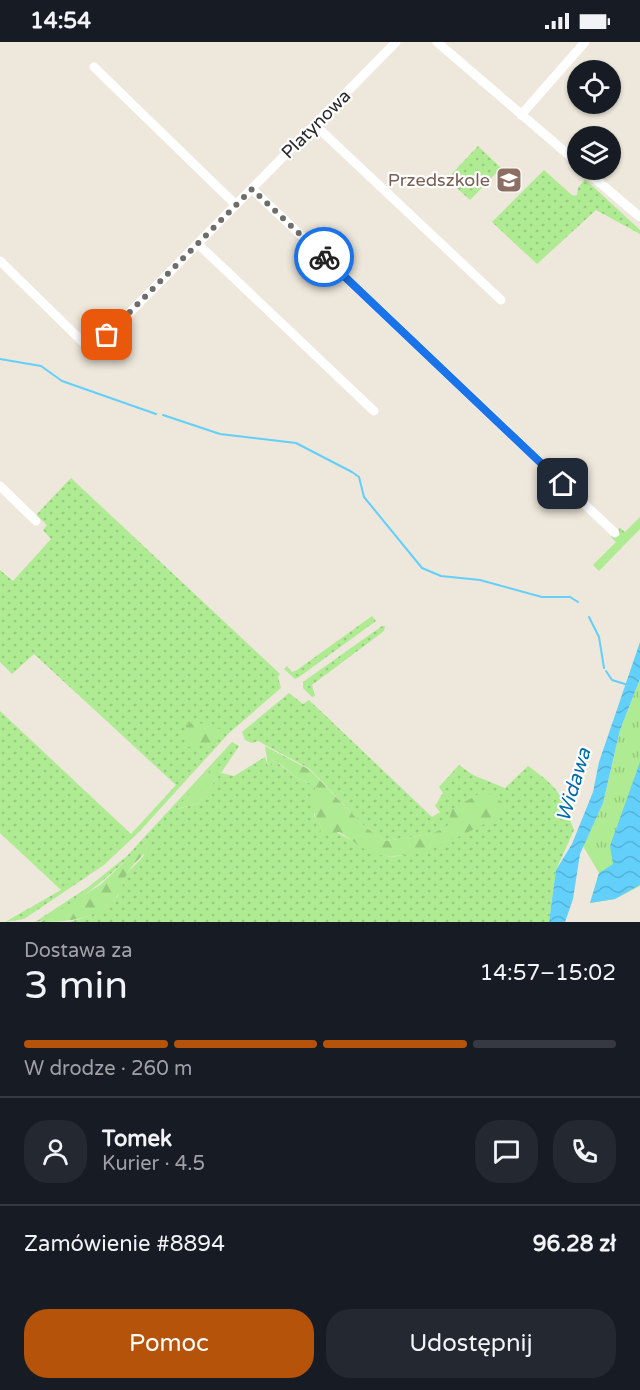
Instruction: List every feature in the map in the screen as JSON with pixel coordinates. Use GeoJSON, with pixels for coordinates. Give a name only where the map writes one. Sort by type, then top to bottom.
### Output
{"type":"FeatureCollection","features":[{"type":"Feature","properties":{"kind":"street","name":"Platynowa"},"geometry":{"type":"LineString","coordinates":[[0,261],[92,351],[396,42]]}},
{"type":"Feature","properties":{"kind":"street"},"geometry":{"type":"LineString","coordinates":[[437,42],[567,154]]}},
{"type":"Feature","properties":{"kind":"street"},"geometry":{"type":"LineString","coordinates":[[521,115],[585,42]]}},
{"type":"Feature","properties":{"kind":"street"},"geometry":{"type":"LineString","coordinates":[[94,67],[236,205]]}},
{"type":"Feature","properties":{"kind":"street"},"geometry":{"type":"LineString","coordinates":[[315,124],[501,300]]}},
{"type":"Feature","properties":{"kind":"street"},"geometry":{"type":"LineString","coordinates":[[597,180],[640,217]]}},
{"type":"Feature","properties":{"kind":"street"},"geometry":{"type":"LineString","coordinates":[[252,189],[615,533]]}},
{"type":"Feature","properties":{"kind":"street"},"geometry":{"type":"LineString","coordinates":[[198,244],[374,411]]}},
{"type":"Feature","properties":{"kind":"street"},"geometry":{"type":"LineString","coordinates":[[0,486],[36,521]]}},
{"type":"Feature","properties":{"kind":"green space"},"geometry":{"type":"Polygon","coordinates":[[[478,146],[501,168],[470,200],[447,179],[478,146]]]}},
{"type":"Feature","properties":{"kind":"green space"},"geometry":{"type":"Polygon","coordinates":[[[544,170],[573,196],[577,195],[578,188],[586,180],[640,230],[640,234],[596,210],[537,264],[492,222],[544,170]]]}},
{"type":"Feature","properties":{"kind":"green space"},"geometry":{"type":"Polygon","coordinates":[[[71,478],[280,674],[278,677],[281,688],[229,733],[139,832],[104,865],[24,919],[5,922],[61,890],[0,833],[0,711],[131,834],[176,785],[34,654],[12,674],[0,662],[0,570],[13,581],[51,539],[43,530],[47,525],[36,515],[71,478]]]}},
{"type":"Feature","properties":{"kind":"green space"},"geometry":{"type":"Polygon","coordinates":[[[640,517],[640,529],[599,571],[593,565],[616,542],[611,537],[620,528],[625,532],[640,517]]]}},
{"type":"Feature","properties":{"kind":"green space"},"geometry":{"type":"Polygon","coordinates":[[[372,616],[376,621],[299,677],[295,679],[284,669],[287,666],[292,672],[297,670],[372,616]]]}},
{"type":"Feature","properties":{"kind":"green space"},"geometry":{"type":"Polygon","coordinates":[[[385,626],[384,631],[312,685],[315,696],[312,697],[303,688],[303,682],[385,626]]]}},
{"type":"Feature","properties":{"kind":"green space"},"geometry":{"type":"Polygon","coordinates":[[[640,679],[640,886],[615,899],[590,903],[599,873],[583,846],[603,803],[620,730],[640,679]]]}},
{"type":"Feature","properties":{"kind":"green space"},"geometry":{"type":"Polygon","coordinates":[[[289,693],[303,704],[309,700],[432,817],[440,812],[435,806],[443,793],[439,787],[459,765],[473,775],[505,788],[528,766],[554,787],[566,808],[574,830],[556,870],[549,922],[69,922],[86,917],[107,906],[118,896],[127,873],[143,857],[149,839],[77,901],[46,919],[35,922],[87,888],[127,856],[232,742],[239,746],[221,773],[234,776],[265,757],[268,766],[278,763],[297,778],[316,786],[314,815],[322,827],[380,854],[399,856],[404,854],[417,848],[447,827],[430,834],[385,841],[365,827],[310,769],[258,741],[252,743],[245,740],[242,732],[289,693]],[[215,764],[177,809],[199,803],[220,773],[215,764]]]}},
{"type":"Feature","properties":{"kind":"green space"},"geometry":{"type":"Polygon","coordinates":[[[196,722],[223,730],[212,743],[188,747],[186,725],[196,722]]]}},
{"type":"Feature","properties":{"kind":"green space"},"geometry":{"type":"Polygon","coordinates":[[[265,746],[310,770],[365,827],[385,841],[430,834],[447,827],[452,809],[484,791],[502,802],[505,813],[461,836],[427,849],[394,856],[374,854],[339,832],[318,838],[322,827],[313,808],[316,786],[297,778],[279,763],[268,766],[265,746]]]}},
{"type":"Feature","properties":{"kind":"green space"},"geometry":{"type":"Polygon","coordinates":[[[216,763],[220,773],[199,803],[176,809],[216,763]]]}},
{"type":"Feature","properties":{"kind":"green space"},"geometry":{"type":"Polygon","coordinates":[[[149,839],[152,845],[129,870],[120,892],[111,903],[83,918],[41,922],[100,885],[149,839]]]}},
{"type":"Feature","properties":{"kind":"water"},"geometry":{"type":"Polygon","coordinates":[[[640,642],[640,679],[620,730],[603,803],[580,854],[573,899],[565,922],[549,922],[556,870],[572,844],[593,792],[599,762],[640,642]]]}},
{"type":"Feature","properties":{"kind":"water"},"geometry":{"type":"Polygon","coordinates":[[[640,762],[640,885],[615,899],[590,903],[599,873],[613,864],[610,846],[640,762]]]}},
{"type":"Feature","properties":{"kind":"waterway"},"geometry":{"type":"LineString","coordinates":[[0,359],[41,366],[62,381],[156,414]]}},
{"type":"Feature","properties":{"kind":"waterway"},"geometry":{"type":"LineString","coordinates":[[163,415],[220,434],[296,443],[352,472],[359,477],[364,497],[422,568],[441,576],[480,580],[542,597],[570,597],[578,602]]}},
{"type":"Feature","properties":{"kind":"waterway"},"geometry":{"type":"LineString","coordinates":[[589,617],[599,637],[604,668]]}},
{"type":"Feature","properties":{"kind":"waterway"},"geometry":{"type":"LineString","coordinates":[[606,671],[612,680],[628,685]]}},
{"type":"Feature","properties":{"kind":"way so far"},"geometry":{"type":"LineString","coordinates":[[107,335],[252,189],[324,257]]}},
{"type":"Feature","properties":{"kind":"place","name":"Przedszkole"},"geometry":{"type":"Point","coordinates":[509,180]}},
{"type":"Feature","properties":{"kind":"route"},"geometry":{"type":"LineString","coordinates":[[324,257],[563,484]]}},
{"type":"Feature","properties":{"kind":"water label","name":"Widawa"},"geometry":{"type":"Point","coordinates":[574,785]}}]}
